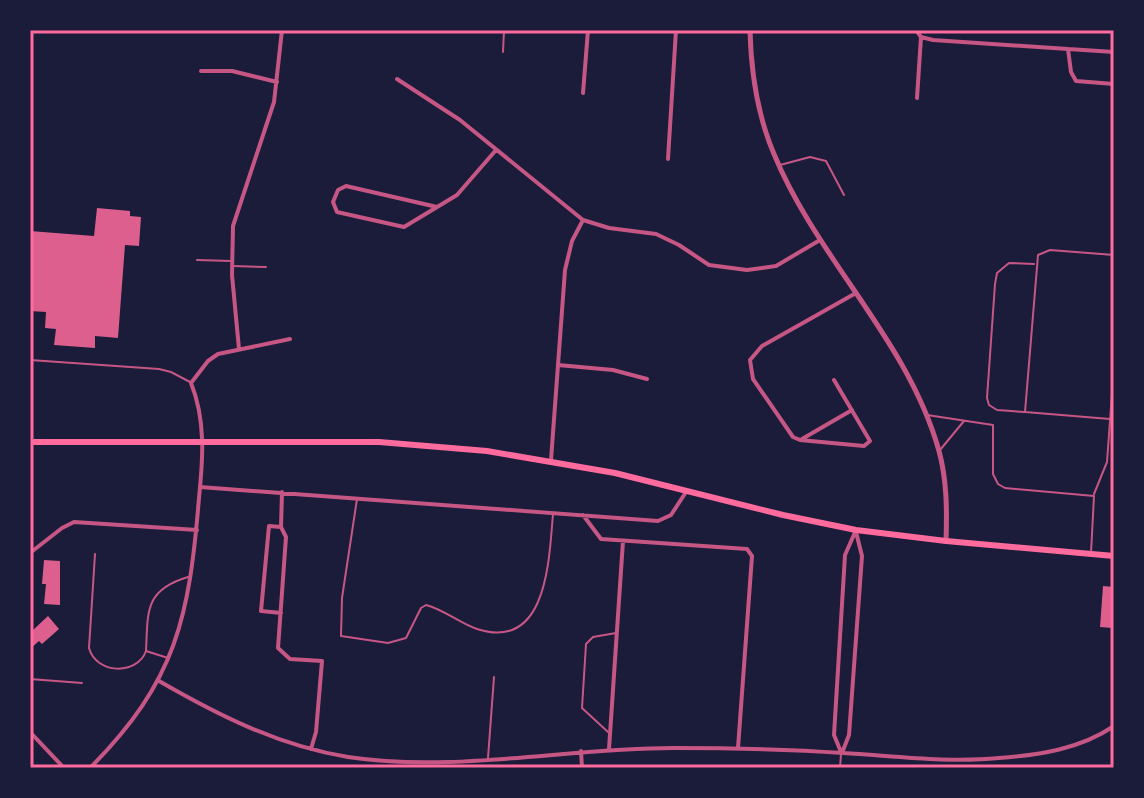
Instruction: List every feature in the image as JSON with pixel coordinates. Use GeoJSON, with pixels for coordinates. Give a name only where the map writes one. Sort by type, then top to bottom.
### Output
{"type":"FeatureCollection","features":[{"type":"Feature","properties":{"kind":"main road"},"geometry":{"type":"LineString","coordinates":[[30,442],[379,442],[487,451],[551,460],[856,530],[1114,556]]}},
{"type":"Feature","properties":{"kind":"street"},"geometry":{"type":"LineString","coordinates":[[239,349],[232,264],[235,215],[274,102],[282,30]]}},
{"type":"Feature","properties":{"kind":"street"},"geometry":{"type":"LineString","coordinates":[[583,93],[588,30]]}},
{"type":"Feature","properties":{"kind":"street"},"geometry":{"type":"LineString","coordinates":[[668,159],[676,30]]}},
{"type":"Feature","properties":{"kind":"street"},"geometry":{"type":"LineString","coordinates":[[750,30],[755,92],[779,166],[820,240],[893,352],[926,414],[939,451],[947,508],[946,541]]}},
{"type":"Feature","properties":{"kind":"street"},"geometry":{"type":"LineString","coordinates":[[916,30],[921,37],[917,98]]}},
{"type":"Feature","properties":{"kind":"street"},"geometry":{"type":"LineString","coordinates":[[921,37],[1114,52]]}},
{"type":"Feature","properties":{"kind":"street"},"geometry":{"type":"LineString","coordinates":[[1068,49],[1071,72],[1076,81],[1114,84]]}},
{"type":"Feature","properties":{"kind":"street"},"geometry":{"type":"LineString","coordinates":[[201,71],[232,71],[277,82]]}},
{"type":"Feature","properties":{"kind":"street"},"geometry":{"type":"LineString","coordinates":[[397,79],[460,120],[583,220],[609,228],[656,234],[709,265],[747,270],[776,266],[820,240]]}},
{"type":"Feature","properties":{"kind":"street"},"geometry":{"type":"LineString","coordinates":[[437,207],[346,186],[338,190],[333,202],[337,212],[404,227],[457,195],[496,150]]}},
{"type":"Feature","properties":{"kind":"street"},"geometry":{"type":"LineString","coordinates":[[551,460],[567,256],[583,220]]}},
{"type":"Feature","properties":{"kind":"street"},"geometry":{"type":"LineString","coordinates":[[834,380],[870,441],[864,446],[800,440],[787,431],[753,379],[750,360],[762,346],[856,293]]}},
{"type":"Feature","properties":{"kind":"street"},"geometry":{"type":"LineString","coordinates":[[90,768],[120,736],[159,681],[182,624],[192,576],[203,442],[199,406],[191,383],[208,361],[218,354],[290,339]]}},
{"type":"Feature","properties":{"kind":"street"},"geometry":{"type":"LineString","coordinates":[[558,365],[600,368],[647,379]]}},
{"type":"Feature","properties":{"kind":"street"},"geometry":{"type":"LineString","coordinates":[[800,440],[852,410]]}},
{"type":"Feature","properties":{"kind":"street"},"geometry":{"type":"LineString","coordinates":[[200,487],[663,521],[671,515],[687,491]]}},
{"type":"Feature","properties":{"kind":"street"},"geometry":{"type":"LineString","coordinates":[[282,492],[281,527],[286,537],[278,648],[290,659],[322,661],[316,732],[311,750]]}},
{"type":"Feature","properties":{"kind":"street"},"geometry":{"type":"LineString","coordinates":[[583,515],[601,539],[747,549],[752,556],[738,749]]}},
{"type":"Feature","properties":{"kind":"street"},"geometry":{"type":"LineString","coordinates":[[30,553],[74,522],[197,530]]}},
{"type":"Feature","properties":{"kind":"street"},"geometry":{"type":"LineString","coordinates":[[281,527],[269,526],[261,611],[281,613]]}},
{"type":"Feature","properties":{"kind":"street"},"geometry":{"type":"LineString","coordinates":[[841,753],[834,735],[845,555],[856,530]]}},
{"type":"Feature","properties":{"kind":"street"},"geometry":{"type":"LineString","coordinates":[[841,753],[849,735],[862,556],[856,530]]}},
{"type":"Feature","properties":{"kind":"street"},"geometry":{"type":"LineString","coordinates":[[609,749],[623,541]]}},
{"type":"Feature","properties":{"kind":"street"},"geometry":{"type":"LineString","coordinates":[[159,681],[203,706],[272,738],[311,750],[396,763],[609,749],[738,749],[941,760],[1000,758],[1068,748],[1099,736],[1114,726]]}},
{"type":"Feature","properties":{"kind":"street"},"geometry":{"type":"LineString","coordinates":[[30,732],[64,768]]}},
{"type":"Feature","properties":{"kind":"street"},"geometry":{"type":"LineString","coordinates":[[581,751],[582,768]]}},
{"type":"Feature","properties":{"kind":"lane"},"geometry":{"type":"LineString","coordinates":[[503,52],[504,30]]}},
{"type":"Feature","properties":{"kind":"lane"},"geometry":{"type":"LineString","coordinates":[[779,166],[810,157],[826,161],[844,195]]}},
{"type":"Feature","properties":{"kind":"lane"},"geometry":{"type":"LineString","coordinates":[[1025,412],[1038,255],[1050,250],[1114,255]]}},
{"type":"Feature","properties":{"kind":"lane"},"geometry":{"type":"LineString","coordinates":[[197,260],[266,267]]}},
{"type":"Feature","properties":{"kind":"lane"},"geometry":{"type":"LineString","coordinates":[[1036,264],[1009,263],[997,273],[987,398],[989,405],[997,410],[1110,419]]}},
{"type":"Feature","properties":{"kind":"lane"},"geometry":{"type":"LineString","coordinates":[[30,360],[159,369],[191,383]]}},
{"type":"Feature","properties":{"kind":"lane"},"geometry":{"type":"LineString","coordinates":[[1091,554],[1094,496],[1107,462],[1114,366]]}},
{"type":"Feature","properties":{"kind":"lane"},"geometry":{"type":"LineString","coordinates":[[926,414],[993,425],[993,474],[998,484],[1005,488],[1094,496]]}},
{"type":"Feature","properties":{"kind":"lane"},"geometry":{"type":"LineString","coordinates":[[939,451],[965,420]]}},
{"type":"Feature","properties":{"kind":"lane"},"geometry":{"type":"LineString","coordinates":[[357,498],[342,598],[341,636],[388,643],[406,638],[421,608],[426,605],[479,630],[496,632],[524,623],[535,610],[544,588],[553,512]]}},
{"type":"Feature","properties":{"kind":"lane"},"geometry":{"type":"LineString","coordinates":[[95,554],[89,648],[95,662],[107,667],[128,668],[143,660],[149,607],[156,594],[171,582],[192,576]]}},
{"type":"Feature","properties":{"kind":"lane"},"geometry":{"type":"LineString","coordinates":[[608,732],[582,708],[586,644],[593,637],[617,633]]}},
{"type":"Feature","properties":{"kind":"lane"},"geometry":{"type":"LineString","coordinates":[[146,651],[169,658]]}},
{"type":"Feature","properties":{"kind":"lane"},"geometry":{"type":"LineString","coordinates":[[488,759],[494,677]]}},
{"type":"Feature","properties":{"kind":"lane"},"geometry":{"type":"LineString","coordinates":[[30,679],[82,683]]}},
{"type":"Feature","properties":{"kind":"lane"},"geometry":{"type":"LineString","coordinates":[[840,768],[841,753]]}},
{"type":"Feature","properties":{"kind":"building"},"geometry":{"type":"Polygon","coordinates":[[[97,208],[130,211],[130,216],[141,217],[139,246],[125,245],[118,338],[95,336],[95,348],[54,345],[56,329],[45,328],[46,312],[30,311],[30,231],[94,236],[97,208]]]}},
{"type":"Feature","properties":{"kind":"building"},"geometry":{"type":"Polygon","coordinates":[[[44,560],[60,561],[60,605],[44,604],[44,560]]]}},
{"type":"Feature","properties":{"kind":"building"},"geometry":{"type":"Polygon","coordinates":[[[1103,586],[1114,587],[1112,628],[1100,627],[1103,586]]]}},
{"type":"Feature","properties":{"kind":"building"},"geometry":{"type":"Polygon","coordinates":[[[48,616],[59,629],[42,644],[39,641],[30,649],[30,627],[33,630],[48,616]]]}}]}
